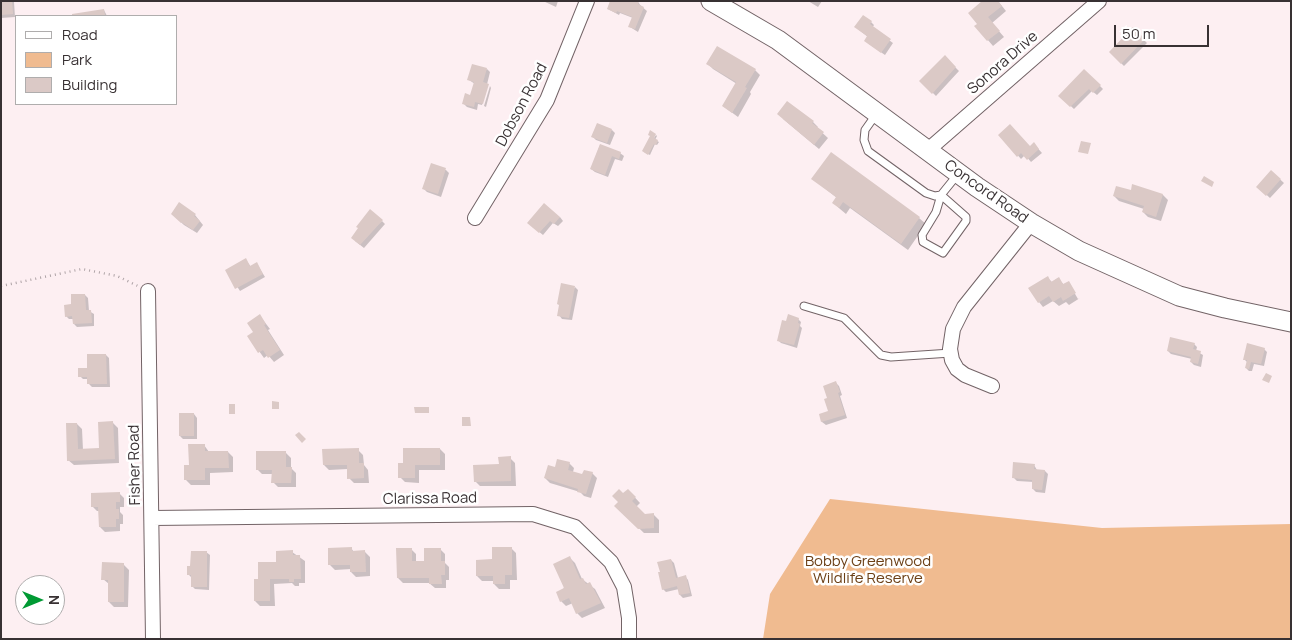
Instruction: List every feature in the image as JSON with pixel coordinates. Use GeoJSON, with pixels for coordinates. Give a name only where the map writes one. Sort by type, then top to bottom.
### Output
{"type":"FeatureCollection","features":[{"type":"Feature","properties":{"kind":"main road","name":"Concord Road"},"geometry":{"type":"LineString","coordinates":[[711,1],[778,40],[959,173],[1031,223],[1079,251],[1179,296],[1291,322]]}},
{"type":"Feature","properties":{"kind":"street","name":"Dobson Road"},"geometry":{"type":"LineString","coordinates":[[475,218],[547,100],[587,1]]}},
{"type":"Feature","properties":{"kind":"street","name":"Sonora Drive"},"geometry":{"type":"LineString","coordinates":[[928,150],[1099,1]]}},
{"type":"Feature","properties":{"kind":"street"},"geometry":{"type":"LineString","coordinates":[[992,386],[965,375],[957,369],[952,360],[950,340],[953,329],[964,307],[1031,223]]}},
{"type":"Feature","properties":{"kind":"street","name":"Fisher Road"},"geometry":{"type":"LineString","coordinates":[[148,291],[153,639]]}},
{"type":"Feature","properties":{"kind":"street","name":"Clarissa Road"},"geometry":{"type":"LineString","coordinates":[[152,518],[533,514],[575,528],[611,562],[624,587],[629,618],[629,639]]}},
{"type":"Feature","properties":{"kind":"lane"},"geometry":{"type":"LineString","coordinates":[[877,113],[865,130],[864,140],[868,150],[926,193],[935,196],[941,195],[966,216],[966,221],[943,253],[923,242],[922,235],[936,212],[941,195],[959,173]]}},
{"type":"Feature","properties":{"kind":"lane"},"geometry":{"type":"LineString","coordinates":[[804,306],[844,318],[880,355],[891,357],[951,352]]}},
{"type":"Feature","properties":{"kind":"path"},"geometry":{"type":"LineString","coordinates":[[1,286],[82,269],[117,276],[148,291]]}},
{"type":"Feature","properties":{"kind":"green space","name":"Bobby Greenwood Wildlife Reserve"},"geometry":{"type":"Polygon","coordinates":[[[830,499],[1102,528],[1291,524],[1291,639],[763,639],[770,594],[830,499]]]}},
{"type":"Feature","properties":{"kind":"building"},"geometry":{"type":"Polygon","coordinates":[[[1,1],[12,1],[13,14],[1,15],[1,1]]]}},
{"type":"Feature","properties":{"kind":"building"},"geometry":{"type":"Polygon","coordinates":[[[610,1],[639,1],[638,4],[644,7],[635,29],[628,27],[632,17],[607,9],[610,1]]]}},
{"type":"Feature","properties":{"kind":"building"},"geometry":{"type":"Polygon","coordinates":[[[982,1],[998,1],[1002,6],[988,17],[1000,31],[987,41],[974,26],[977,24],[968,13],[982,1]]]}},
{"type":"Feature","properties":{"kind":"building"},"geometry":{"type":"Polygon","coordinates":[[[104,9],[105,15],[72,15],[104,9]]]}},
{"type":"Feature","properties":{"kind":"building"},"geometry":{"type":"Polygon","coordinates":[[[863,15],[872,21],[870,24],[891,39],[881,53],[864,41],[867,36],[854,27],[863,15]]]}},
{"type":"Feature","properties":{"kind":"building"},"geometry":{"type":"Polygon","coordinates":[[[1133,27],[1145,39],[1121,64],[1109,52],[1133,27]]]}},
{"type":"Feature","properties":{"kind":"building"},"geometry":{"type":"Polygon","coordinates":[[[717,46],[756,69],[732,113],[722,106],[736,82],[706,64],[717,46]]]}},
{"type":"Feature","properties":{"kind":"building"},"geometry":{"type":"Polygon","coordinates":[[[945,55],[956,67],[932,94],[919,81],[945,55]]]}},
{"type":"Feature","properties":{"kind":"building"},"geometry":{"type":"Polygon","coordinates":[[[472,64],[487,68],[483,82],[489,84],[483,104],[475,102],[474,107],[462,104],[465,93],[470,95],[474,82],[467,80],[472,64]]]}},
{"type":"Feature","properties":{"kind":"building"},"geometry":{"type":"Polygon","coordinates":[[[1084,69],[1101,85],[1093,93],[1089,89],[1070,107],[1058,96],[1084,69]]]}},
{"type":"Feature","properties":{"kind":"building"},"geometry":{"type":"Polygon","coordinates":[[[787,101],[814,121],[812,123],[824,132],[814,145],[777,114],[787,101]]]}},
{"type":"Feature","properties":{"kind":"building"},"geometry":{"type":"Polygon","coordinates":[[[597,123],[612,129],[607,143],[591,137],[597,123]]]}},
{"type":"Feature","properties":{"kind":"building"},"geometry":{"type":"Polygon","coordinates":[[[1010,124],[1030,146],[1034,142],[1039,149],[1027,160],[1021,153],[1017,157],[998,135],[1010,124]]]}},
{"type":"Feature","properties":{"kind":"building"},"geometry":{"type":"Polygon","coordinates":[[[650,130],[656,134],[654,138],[658,140],[648,155],[642,151],[650,136],[648,135],[650,130]]]}},
{"type":"Feature","properties":{"kind":"building"},"geometry":{"type":"Polygon","coordinates":[[[1081,141],[1091,143],[1088,154],[1078,152],[1081,141]]]}},
{"type":"Feature","properties":{"kind":"building"},"geometry":{"type":"Polygon","coordinates":[[[600,144],[621,152],[619,159],[612,156],[605,175],[590,169],[600,144]]]}},
{"type":"Feature","properties":{"kind":"building"},"geometry":{"type":"Polygon","coordinates":[[[831,152],[920,217],[901,244],[843,202],[839,208],[832,203],[836,197],[811,179],[831,152]]]}},
{"type":"Feature","properties":{"kind":"building"},"geometry":{"type":"Polygon","coordinates":[[[431,163],[446,168],[438,194],[422,189],[431,163]]]}},
{"type":"Feature","properties":{"kind":"building"},"geometry":{"type":"Polygon","coordinates":[[[1271,170],[1281,179],[1266,196],[1256,187],[1271,170]]]}},
{"type":"Feature","properties":{"kind":"building"},"geometry":{"type":"Polygon","coordinates":[[[1204,176],[1214,182],[1212,187],[1201,181],[1204,176]]]}},
{"type":"Feature","properties":{"kind":"building"},"geometry":{"type":"Polygon","coordinates":[[[1132,184],[1163,194],[1156,217],[1142,212],[1144,206],[1113,196],[1116,186],[1131,190],[1132,184]]]}},
{"type":"Feature","properties":{"kind":"building"},"geometry":{"type":"Polygon","coordinates":[[[179,202],[196,214],[194,216],[200,221],[193,230],[171,214],[179,202]]]}},
{"type":"Feature","properties":{"kind":"building"},"geometry":{"type":"Polygon","coordinates":[[[544,203],[560,217],[554,224],[550,221],[539,233],[527,223],[544,203]]]}},
{"type":"Feature","properties":{"kind":"building"},"geometry":{"type":"Polygon","coordinates":[[[370,209],[383,220],[360,245],[351,238],[358,228],[356,227],[370,209]]]}},
{"type":"Feature","properties":{"kind":"building"},"geometry":{"type":"Polygon","coordinates":[[[246,258],[250,266],[257,262],[263,274],[235,289],[225,270],[246,258]]]}},
{"type":"Feature","properties":{"kind":"building"},"geometry":{"type":"Polygon","coordinates":[[[1048,276],[1051,282],[1059,277],[1063,284],[1069,281],[1076,293],[1063,301],[1061,297],[1053,302],[1049,296],[1038,303],[1028,288],[1048,276]]]}},
{"type":"Feature","properties":{"kind":"building"},"geometry":{"type":"Polygon","coordinates":[[[561,283],[575,286],[569,318],[557,316],[561,283]]]}},
{"type":"Feature","properties":{"kind":"building"},"geometry":{"type":"Polygon","coordinates":[[[71,294],[85,294],[86,310],[91,310],[92,323],[73,324],[72,316],[65,317],[64,305],[71,304],[71,294]]]}},
{"type":"Feature","properties":{"kind":"building"},"geometry":{"type":"Polygon","coordinates":[[[260,314],[266,324],[264,325],[280,350],[268,358],[263,350],[258,353],[247,336],[253,332],[247,323],[260,314]]]}},
{"type":"Feature","properties":{"kind":"building"},"geometry":{"type":"Polygon","coordinates":[[[788,314],[799,318],[798,323],[800,324],[794,345],[777,341],[782,320],[786,321],[788,314]]]}},
{"type":"Feature","properties":{"kind":"building"},"geometry":{"type":"Polygon","coordinates":[[[1170,337],[1195,343],[1193,349],[1201,351],[1198,364],[1190,362],[1191,357],[1167,351],[1170,337]]]}},
{"type":"Feature","properties":{"kind":"building"},"geometry":{"type":"Polygon","coordinates":[[[1247,343],[1265,348],[1261,364],[1251,362],[1249,369],[1245,368],[1247,360],[1243,360],[1247,343]]]}},
{"type":"Feature","properties":{"kind":"building"},"geometry":{"type":"Polygon","coordinates":[[[87,354],[106,354],[107,384],[87,384],[87,377],[78,377],[78,368],[87,368],[87,354]]]}},
{"type":"Feature","properties":{"kind":"building"},"geometry":{"type":"Polygon","coordinates":[[[1266,373],[1272,376],[1269,383],[1262,380],[1266,373]]]}},
{"type":"Feature","properties":{"kind":"building"},"geometry":{"type":"Polygon","coordinates":[[[836,381],[845,415],[821,422],[819,414],[828,411],[824,399],[827,398],[823,386],[836,381]]]}},
{"type":"Feature","properties":{"kind":"building"},"geometry":{"type":"Polygon","coordinates":[[[272,401],[279,402],[279,409],[272,409],[272,401]]]}},
{"type":"Feature","properties":{"kind":"building"},"geometry":{"type":"Polygon","coordinates":[[[229,404],[235,404],[235,414],[229,414],[229,404]]]}},
{"type":"Feature","properties":{"kind":"building"},"geometry":{"type":"Polygon","coordinates":[[[414,407],[429,407],[429,413],[415,413],[414,407]]]}},
{"type":"Feature","properties":{"kind":"building"},"geometry":{"type":"Polygon","coordinates":[[[179,413],[194,413],[194,436],[179,436],[179,413]]]}},
{"type":"Feature","properties":{"kind":"building"},"geometry":{"type":"Polygon","coordinates":[[[462,417],[470,417],[471,426],[462,426],[462,417]]]}},
{"type":"Feature","properties":{"kind":"building"},"geometry":{"type":"Polygon","coordinates":[[[113,421],[115,459],[67,461],[66,423],[77,423],[78,449],[99,448],[98,422],[113,421]]]}},
{"type":"Feature","properties":{"kind":"building"},"geometry":{"type":"Polygon","coordinates":[[[299,432],[306,439],[302,443],[295,435],[299,432]]]}},
{"type":"Feature","properties":{"kind":"building"},"geometry":{"type":"Polygon","coordinates":[[[188,444],[205,444],[205,451],[228,451],[229,468],[205,468],[205,480],[184,480],[184,465],[189,465],[188,444]]]}},
{"type":"Feature","properties":{"kind":"building"},"geometry":{"type":"Polygon","coordinates":[[[359,448],[359,463],[364,463],[364,478],[347,479],[347,465],[323,465],[322,449],[359,448]]]}},
{"type":"Feature","properties":{"kind":"building"},"geometry":{"type":"Polygon","coordinates":[[[403,448],[440,448],[440,465],[415,465],[415,478],[398,478],[398,463],[403,463],[403,448]]]}},
{"type":"Feature","properties":{"kind":"building"},"geometry":{"type":"Polygon","coordinates":[[[256,451],[286,451],[286,467],[292,467],[291,483],[271,483],[272,470],[256,470],[256,451]]]}},
{"type":"Feature","properties":{"kind":"building"},"geometry":{"type":"Polygon","coordinates":[[[511,456],[511,481],[474,482],[473,465],[499,464],[498,457],[511,456]]]}},
{"type":"Feature","properties":{"kind":"building"},"geometry":{"type":"Polygon","coordinates":[[[557,459],[570,462],[568,470],[582,474],[584,470],[593,472],[586,494],[577,492],[578,489],[544,478],[548,465],[555,467],[557,459]]]}},
{"type":"Feature","properties":{"kind":"building"},"geometry":{"type":"Polygon","coordinates":[[[1013,462],[1035,464],[1034,469],[1045,470],[1042,490],[1032,489],[1032,480],[1012,478],[1013,462]]]}},
{"type":"Feature","properties":{"kind":"building"},"geometry":{"type":"Polygon","coordinates":[[[619,489],[623,493],[628,489],[636,497],[632,501],[645,514],[654,513],[654,528],[638,529],[614,506],[618,502],[612,496],[619,489]]]}},
{"type":"Feature","properties":{"kind":"building"},"geometry":{"type":"Polygon","coordinates":[[[120,492],[120,502],[116,502],[116,509],[119,509],[119,519],[116,519],[116,527],[99,527],[98,507],[91,507],[91,493],[120,492]]]}},
{"type":"Feature","properties":{"kind":"building"},"geometry":{"type":"Polygon","coordinates":[[[352,547],[352,551],[365,550],[366,572],[350,572],[350,565],[328,565],[328,548],[352,547]]]}},
{"type":"Feature","properties":{"kind":"building"},"geometry":{"type":"Polygon","coordinates":[[[492,547],[512,547],[512,575],[505,575],[505,584],[493,584],[493,576],[476,576],[476,560],[492,559],[492,547]]]}},
{"type":"Feature","properties":{"kind":"building"},"geometry":{"type":"Polygon","coordinates":[[[396,548],[412,548],[412,561],[424,561],[424,548],[441,548],[441,561],[445,561],[445,575],[441,575],[442,584],[429,584],[429,578],[397,578],[396,548]]]}},
{"type":"Feature","properties":{"kind":"building"},"geometry":{"type":"Polygon","coordinates":[[[293,550],[293,555],[300,555],[301,579],[294,579],[294,582],[289,582],[289,579],[270,579],[270,601],[254,601],[254,579],[258,579],[258,562],[276,562],[276,551],[293,550]]]}},
{"type":"Feature","properties":{"kind":"building"},"geometry":{"type":"Polygon","coordinates":[[[191,551],[207,551],[207,587],[191,587],[191,575],[187,575],[187,566],[190,566],[191,551]]]}},
{"type":"Feature","properties":{"kind":"building"},"geometry":{"type":"Polygon","coordinates":[[[570,556],[580,579],[583,578],[586,584],[590,582],[601,603],[576,614],[569,598],[560,602],[556,592],[564,588],[553,564],[570,556]]]}},
{"type":"Feature","properties":{"kind":"building"},"geometry":{"type":"Polygon","coordinates":[[[671,559],[676,578],[686,575],[690,593],[679,595],[677,586],[662,590],[657,562],[671,559]]]}},
{"type":"Feature","properties":{"kind":"building"},"geometry":{"type":"Polygon","coordinates":[[[102,562],[124,563],[124,602],[108,602],[108,580],[101,580],[102,562]]]}}]}
